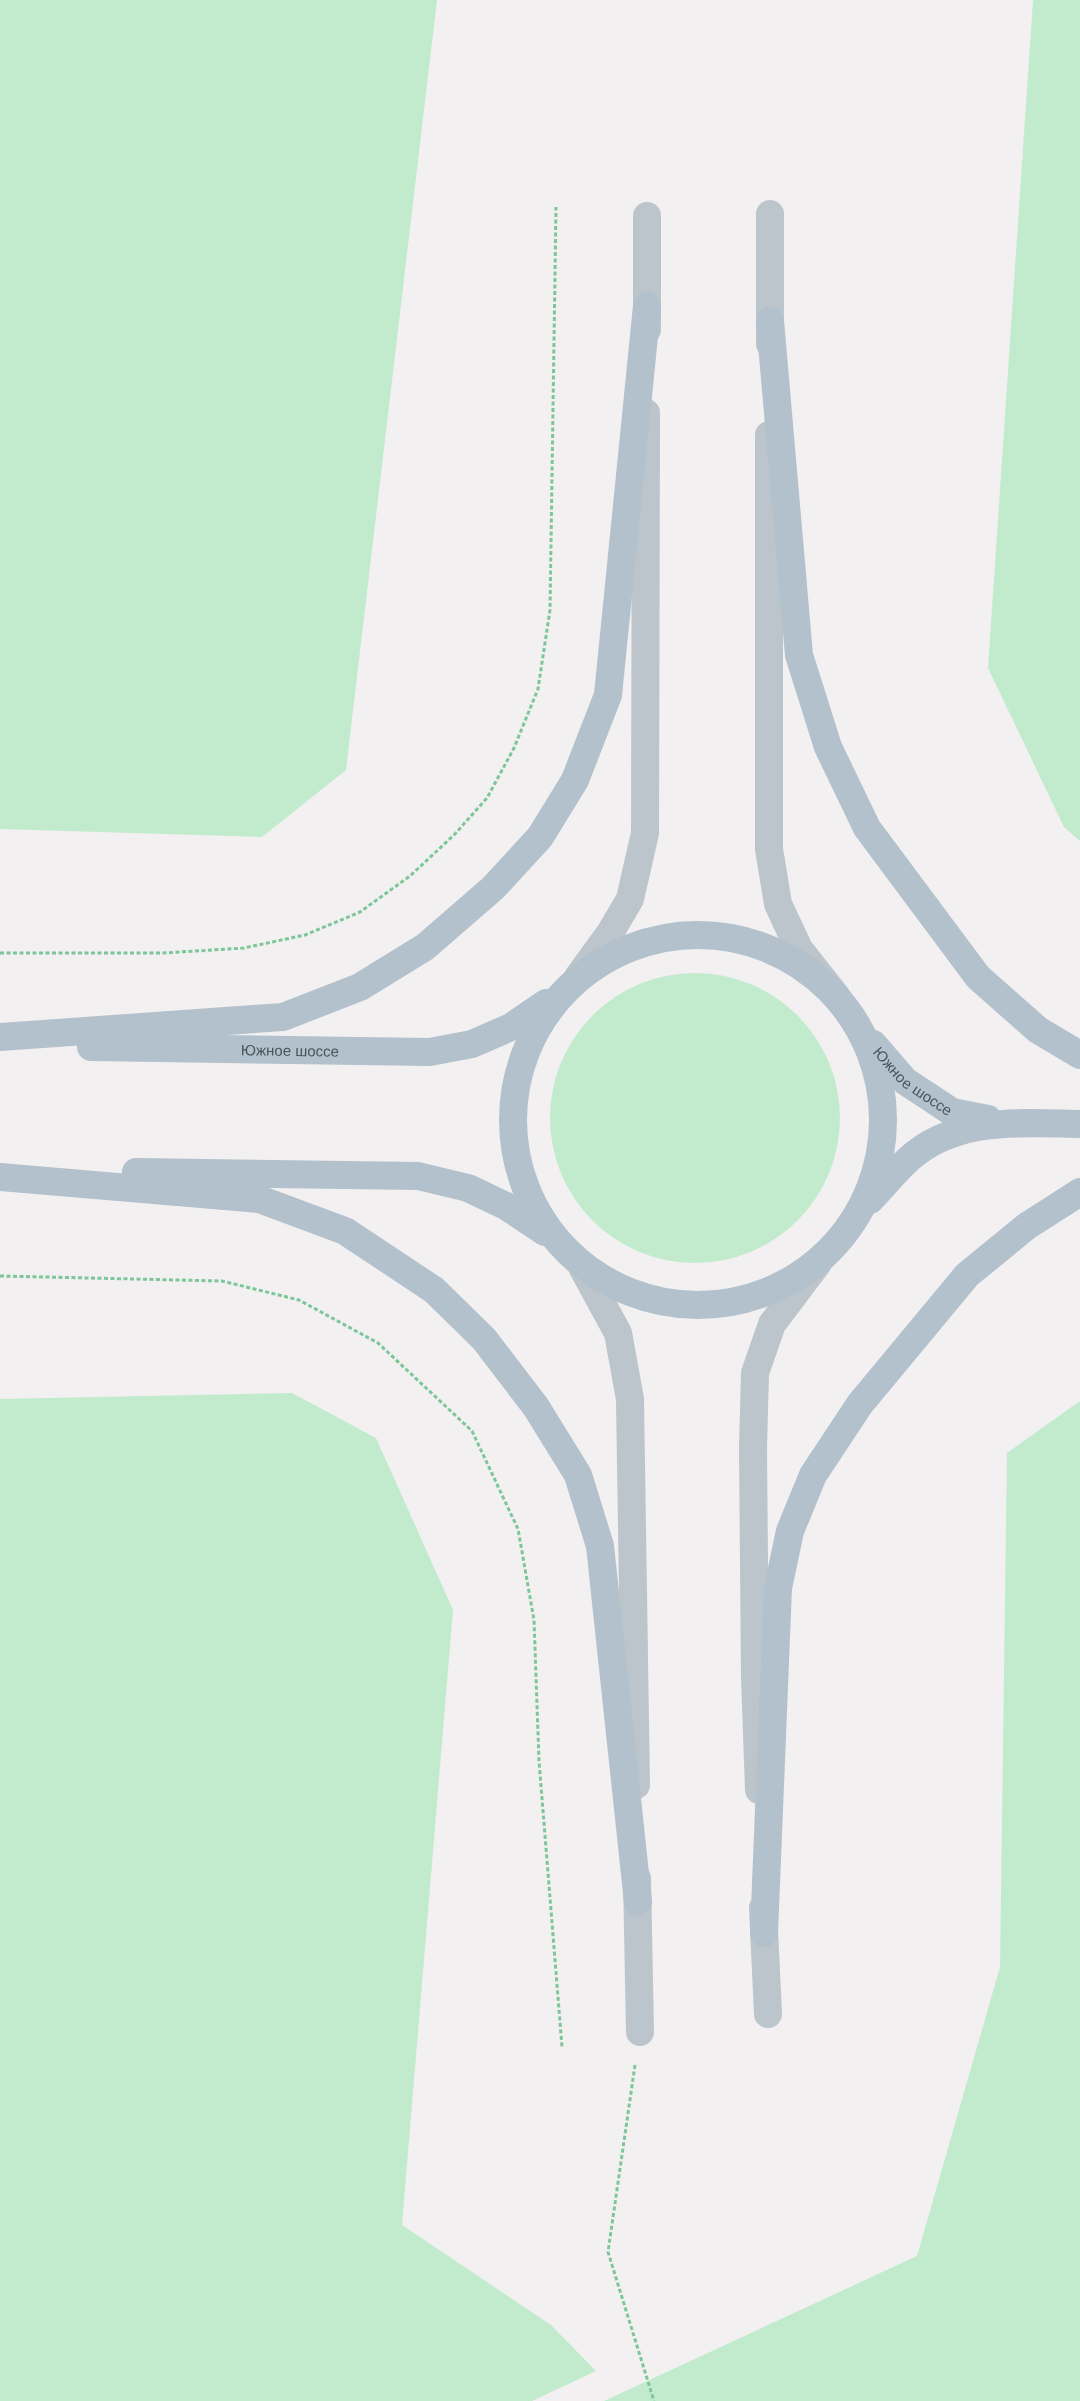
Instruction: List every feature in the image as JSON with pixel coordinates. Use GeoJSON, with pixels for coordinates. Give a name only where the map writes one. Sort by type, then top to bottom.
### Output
{"type":"FeatureCollection","features":[{"type":"Feature","properties":{"kind":"main road"},"geometry":{"type":"LineString","coordinates":[[0,1037],[283,1017],[360,987],[425,947],[493,888],[540,837],[575,780],[608,694],[647,306]]}},
{"type":"Feature","properties":{"kind":"main road"},"geometry":{"type":"LineString","coordinates":[[770,321],[799,655],[828,747],[867,828],[978,977],[1038,1030],[1080,1055]]}},
{"type":"Feature","properties":{"kind":"main road","name":"Южное шоссе"},"geometry":{"type":"LineString","coordinates":[[0,1046],[430,1052],[472,1044],[511,1027],[618,952],[664,937],[712,934],[758,945],[801,966],[837,997],[858,1026],[904,1081],[952,1112],[1009,1123]]}},
{"type":"Feature","properties":{"kind":"main road","name":"Южное шоссе"},"geometry":{"type":"LineString","coordinates":[[551,1236],[524,1190],[511,1138],[514,1084],[532,1034],[571,984]]}},
{"type":"Feature","properties":{"kind":"main road","name":"Южное шоссе"},"geometry":{"type":"LineString","coordinates":[[858,1026],[877,1069],[884,1115],[879,1162],[863,1207]]}},
{"type":"Feature","properties":{"kind":"main road","name":"Южное шоссе"},"geometry":{"type":"LineString","coordinates":[[0,1169],[418,1176],[468,1188],[506,1206],[551,1236],[582,1267],[638,1297],[701,1307],[764,1295],[818,1263],[843,1237],[863,1207],[916,1153],[958,1130],[1009,1123],[1080,1124]]}},
{"type":"Feature","properties":{"kind":"main road"},"geometry":{"type":"LineString","coordinates":[[0,1177],[259,1199],[345,1231],[434,1290],[484,1338],[536,1407],[578,1475],[600,1546],[638,1902]]}},
{"type":"Feature","properties":{"kind":"main road"},"geometry":{"type":"LineString","coordinates":[[764,1932],[778,1588],[790,1531],[813,1475],[860,1404],[967,1275],[1027,1226],[1080,1192]]}},
{"type":"Feature","properties":{"kind":"street"},"geometry":{"type":"LineString","coordinates":[[770,214],[769,849],[778,904],[799,949],[837,997]]}},
{"type":"Feature","properties":{"kind":"street"},"geometry":{"type":"LineString","coordinates":[[571,984],[610,933],[630,898],[645,833],[647,216]]}},
{"type":"Feature","properties":{"kind":"street"},"geometry":{"type":"LineString","coordinates":[[768,2014],[755,1677],[753,1448],[755,1373],[772,1324],[818,1263]]}},
{"type":"Feature","properties":{"kind":"street"},"geometry":{"type":"LineString","coordinates":[[582,1267],[618,1333],[630,1399],[640,2032]]}},
{"type":"Feature","properties":{"kind":"path"},"geometry":{"type":"LineString","coordinates":[[0,953],[163,953],[244,948],[305,935],[360,912],[410,876],[454,835],[488,798],[514,748],[538,689],[550,610],[556,207]]}},
{"type":"Feature","properties":{"kind":"path"},"geometry":{"type":"LineString","coordinates":[[0,1276],[222,1281],[299,1300],[378,1343],[472,1431],[518,1529],[534,1620],[539,1761],[562,2047]]}},
{"type":"Feature","properties":{"kind":"path"},"geometry":{"type":"LineString","coordinates":[[640,2032],[608,2252],[654,2401]]}},
{"type":"Feature","properties":{"kind":"green space"},"geometry":{"type":"Polygon","coordinates":[[[0,0],[437,0],[346,770],[262,837],[0,829],[0,0]]]}},
{"type":"Feature","properties":{"kind":"green space"},"geometry":{"type":"Polygon","coordinates":[[[1033,0],[1080,0],[1080,841],[1064,827],[988,668],[1033,0]]]}},
{"type":"Feature","properties":{"kind":"green space"},"geometry":{"type":"Polygon","coordinates":[[[709,973],[723,975],[751,984],[776,997],[798,1015],[816,1037],[829,1062],[838,1090],[840,1118],[838,1146],[829,1174],[816,1199],[798,1221],[776,1239],[751,1252],[723,1261],[681,1263],[667,1261],[639,1252],[614,1239],[592,1221],[574,1199],[561,1174],[552,1146],[550,1104],[552,1090],[561,1062],[574,1037],[592,1015],[614,997],[639,984],[667,975],[709,973]]]}},
{"type":"Feature","properties":{"kind":"green space"},"geometry":{"type":"Polygon","coordinates":[[[292,1393],[376,1438],[453,1610],[402,2225],[551,2325],[596,2371],[532,2401],[0,2401],[0,1399],[292,1393]]]}},
{"type":"Feature","properties":{"kind":"green space"},"geometry":{"type":"Polygon","coordinates":[[[1080,1401],[1080,2401],[604,2401],[917,2256],[1000,1967],[1007,1453],[1080,1401]]]}}]}
